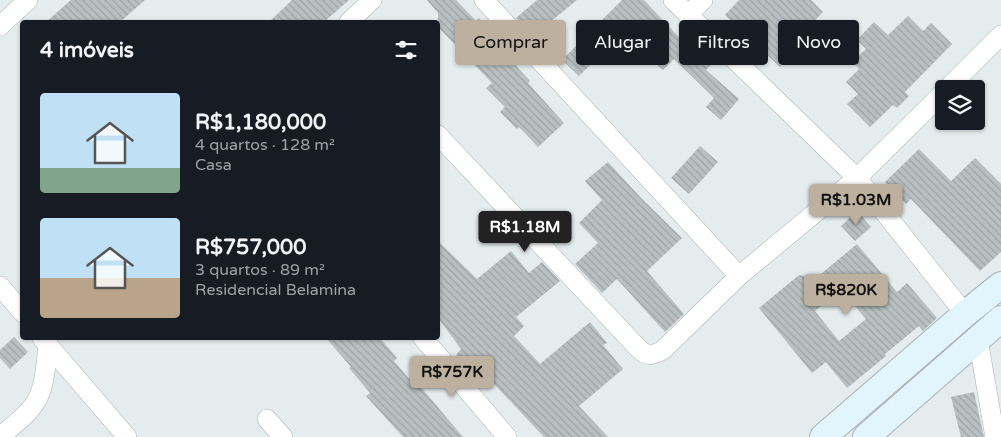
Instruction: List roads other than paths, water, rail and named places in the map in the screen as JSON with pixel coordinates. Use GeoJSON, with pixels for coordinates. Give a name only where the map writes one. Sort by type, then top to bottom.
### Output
{"type":"FeatureCollection","features":[{"type":"Feature","properties":{"kind":"main road"},"geometry":{"type":"LineString","coordinates":[[835,432],[965,314],[1001,285]]}},
{"type":"Feature","properties":{"kind":"main road"},"geometry":{"type":"LineString","coordinates":[[866,437],[1001,320]]}},
{"type":"Feature","properties":{"kind":"street"},"geometry":{"type":"LineString","coordinates":[[0,26],[28,0]]}},
{"type":"Feature","properties":{"kind":"street"},"geometry":{"type":"LineString","coordinates":[[351,20],[372,0]]}},
{"type":"Feature","properties":{"kind":"street"},"geometry":{"type":"LineString","coordinates":[[484,0],[739,276]]}},
{"type":"Feature","properties":{"kind":"street"},"geometry":{"type":"LineString","coordinates":[[673,0],[856,178],[965,314]]}},
{"type":"Feature","properties":{"kind":"street"},"geometry":{"type":"LineString","coordinates":[[688,15],[703,0]]}},
{"type":"Feature","properties":{"kind":"street"},"geometry":{"type":"LineString","coordinates":[[956,80],[1001,35]]}},
{"type":"Feature","properties":{"kind":"street"},"geometry":{"type":"LineString","coordinates":[[440,137],[638,348],[645,355],[652,356],[663,350],[739,276],[856,178],[935,101]]}},
{"type":"Feature","properties":{"kind":"street"},"geometry":{"type":"LineString","coordinates":[[0,286],[20,310]]}},
{"type":"Feature","properties":{"kind":"street"},"geometry":{"type":"LineString","coordinates":[[978,338],[995,437]]}},
{"type":"Feature","properties":{"kind":"street"},"geometry":{"type":"LineString","coordinates":[[425,340],[507,437]]}},
{"type":"Feature","properties":{"kind":"street"},"geometry":{"type":"LineString","coordinates":[[0,436],[26,414],[38,399],[45,374],[45,341]]}},
{"type":"Feature","properties":{"kind":"street"},"geometry":{"type":"LineString","coordinates":[[45,341],[126,437]]}},
{"type":"Feature","properties":{"kind":"street"},"geometry":{"type":"LineString","coordinates":[[267,419],[283,437]]}}]}
